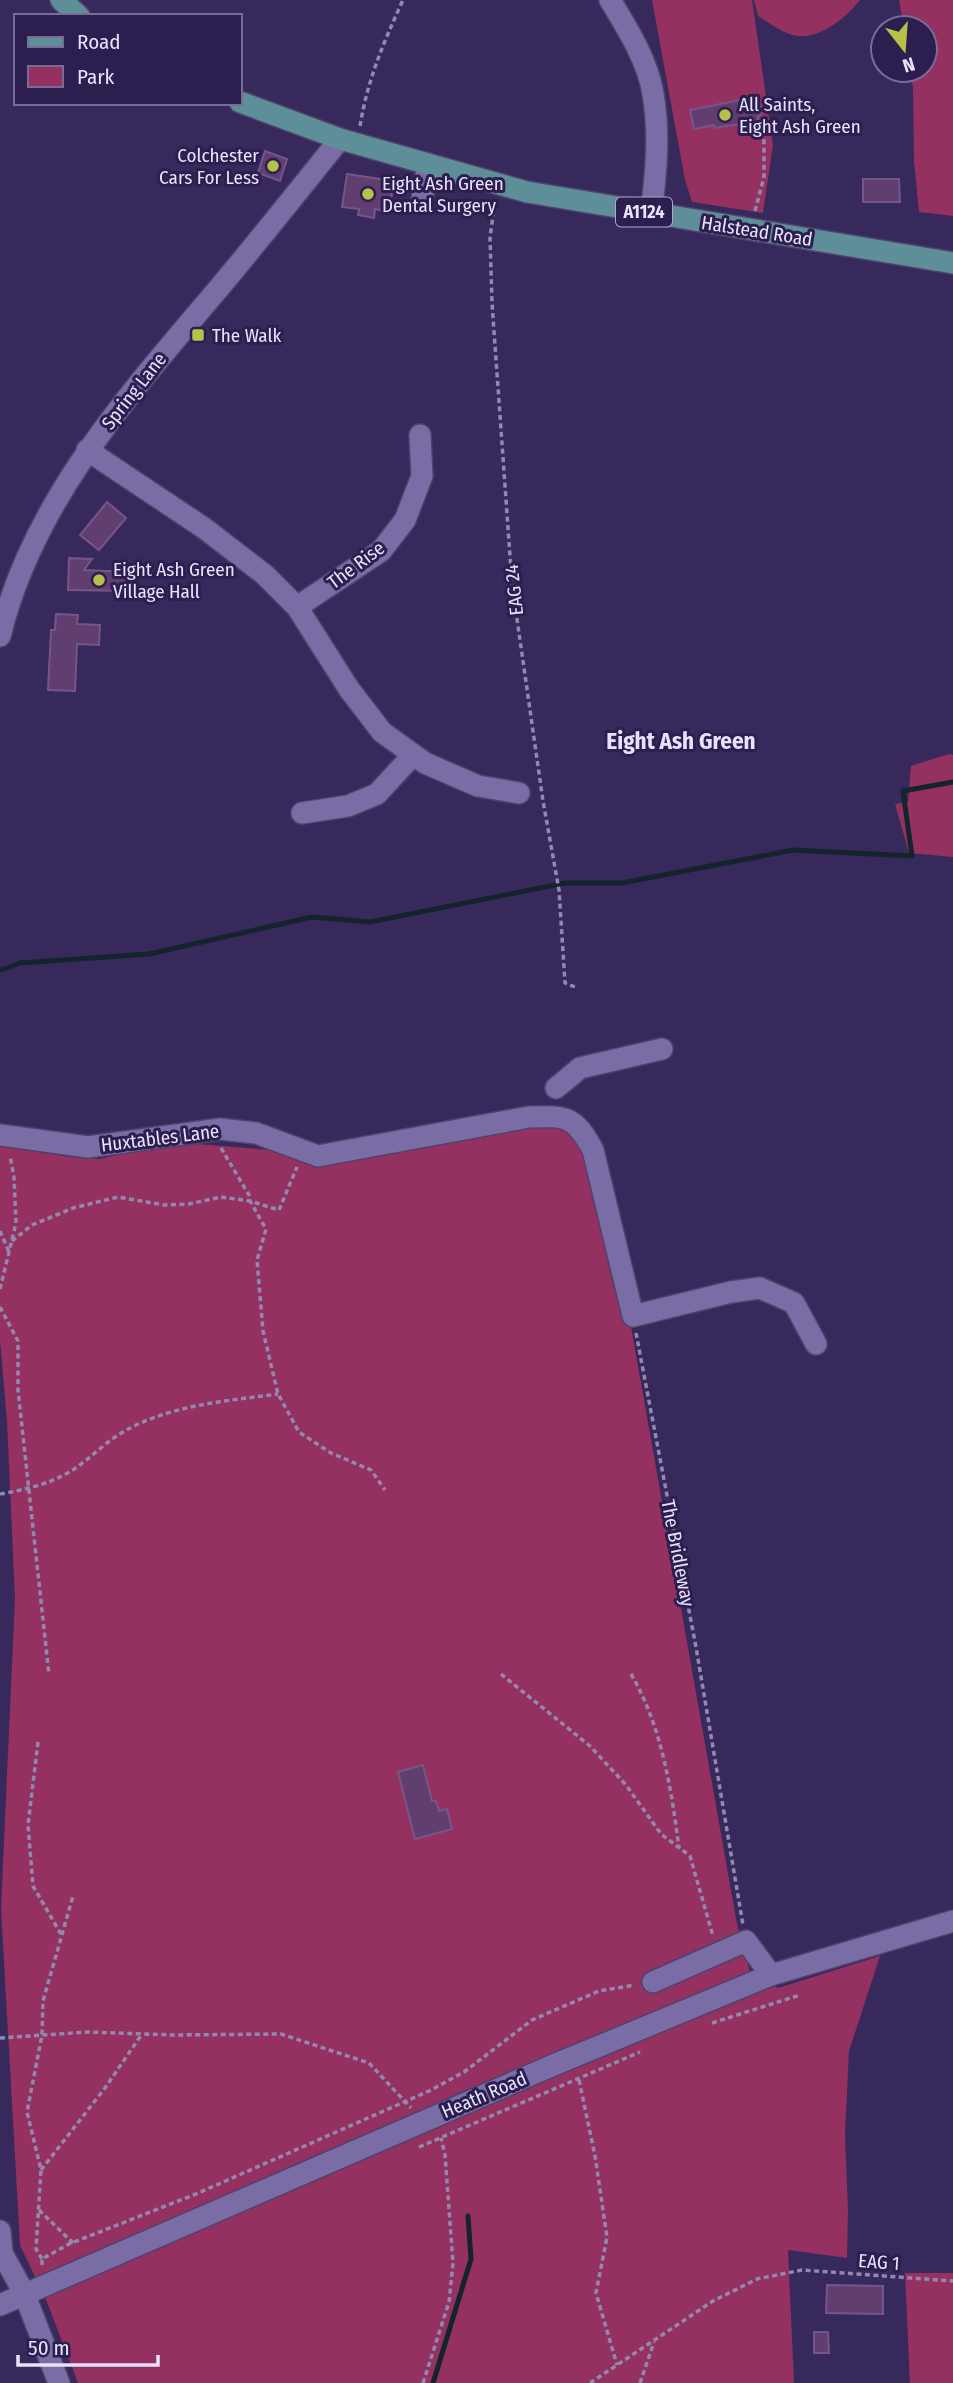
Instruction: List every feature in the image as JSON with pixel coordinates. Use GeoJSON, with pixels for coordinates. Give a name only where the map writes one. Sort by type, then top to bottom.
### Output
{"type":"FeatureCollection","features":[{"type":"Feature","properties":{"kind":"main road"},"geometry":{"type":"LineString","coordinates":[[61,0],[77,14]]}},
{"type":"Feature","properties":{"kind":"main road","name":"Halstead Road"},"geometry":{"type":"LineString","coordinates":[[242,103],[348,142],[527,192],[953,263]]}},
{"type":"Feature","properties":{"kind":"street"},"geometry":{"type":"LineString","coordinates":[[610,0],[642,62],[653,92],[656,167],[651,214]]}},
{"type":"Feature","properties":{"kind":"street","name":"Spring Lane"},"geometry":{"type":"LineString","coordinates":[[0,636],[15,583],[32,546],[49,512],[88,450],[181,333],[348,142]]}},
{"type":"Feature","properties":{"kind":"street"},"geometry":{"type":"LineString","coordinates":[[422,198],[428,164]]}},
{"type":"Feature","properties":{"kind":"street","name":"The Rise"},"geometry":{"type":"LineString","coordinates":[[297,607],[381,551],[405,520],[422,476],[420,435]]}},
{"type":"Feature","properties":{"kind":"street"},"geometry":{"type":"LineString","coordinates":[[88,450],[204,528],[265,575],[297,607],[349,689],[382,732],[425,763],[478,786],[519,793]]}},
{"type":"Feature","properties":{"kind":"street"},"geometry":{"type":"LineString","coordinates":[[302,813],[348,806],[377,794],[413,755]]}},
{"type":"Feature","properties":{"kind":"street"},"geometry":{"type":"LineString","coordinates":[[524,1118],[579,1069],[662,1049]]}},
{"type":"Feature","properties":{"kind":"street"},"geometry":{"type":"LineString","coordinates":[[556,1088],[593,1150],[633,1316],[731,1292],[760,1288],[794,1303],[816,1344]]}},
{"type":"Feature","properties":{"kind":"street","name":"Huxtables Lane"},"geometry":{"type":"LineString","coordinates":[[3,1135],[88,1147],[220,1129],[256,1133],[318,1156],[524,1118],[562,1116],[578,1126]]}},
{"type":"Feature","properties":{"kind":"street","name":"Heath Road"},"geometry":{"type":"LineString","coordinates":[[0,2305],[429,2119],[771,1975],[953,1921]]}},
{"type":"Feature","properties":{"kind":"street"},"geometry":{"type":"LineString","coordinates":[[653,1982],[746,1941],[771,1975]]}},
{"type":"Feature","properties":{"kind":"street"},"geometry":{"type":"LineString","coordinates":[[0,2231],[1,2255],[33,2289],[59,2383]]}},
{"type":"Feature","properties":{"kind":"path"},"geometry":{"type":"LineString","coordinates":[[348,142],[373,67],[403,0]]}},
{"type":"Feature","properties":{"kind":"path"},"geometry":{"type":"LineString","coordinates":[[751,230],[765,177],[764,121]]}},
{"type":"Feature","properties":{"kind":"path","name":"EAG 24"},"geometry":{"type":"LineString","coordinates":[[499,184],[490,237],[492,303],[512,584],[559,890],[565,983],[575,987]]}},
{"type":"Feature","properties":{"kind":"path"},"geometry":{"type":"LineString","coordinates":[[220,1129],[218,1138],[221,1150],[266,1229],[257,1260],[264,1331],[278,1394],[299,1432],[331,1453],[371,1470],[385,1490]]}},
{"type":"Feature","properties":{"kind":"path"},"geometry":{"type":"LineString","coordinates":[[0,1289],[16,1223],[14,1177],[3,1135]]}},
{"type":"Feature","properties":{"kind":"path"},"geometry":{"type":"LineString","coordinates":[[12,1241],[32,1225],[73,1208],[118,1197],[164,1205],[189,1204],[221,1197],[250,1201],[279,1210],[304,1151]]}},
{"type":"Feature","properties":{"kind":"path"},"geometry":{"type":"LineString","coordinates":[[0,1231],[9,1253]]}},
{"type":"Feature","properties":{"kind":"path"},"geometry":{"type":"LineString","coordinates":[[0,1307],[18,1340],[18,1390],[49,1675]]}},
{"type":"Feature","properties":{"kind":"path","name":"The Bridleway"},"geometry":{"type":"LineString","coordinates":[[633,1316],[696,1647],[746,1941]]}},
{"type":"Feature","properties":{"kind":"path"},"geometry":{"type":"LineString","coordinates":[[0,1494],[28,1489],[69,1472],[123,1432],[175,1411],[278,1394]]}},
{"type":"Feature","properties":{"kind":"path"},"geometry":{"type":"LineString","coordinates":[[501,1674],[590,1746],[626,1785],[661,1834],[690,1856],[713,1937],[722,1951]]}},
{"type":"Feature","properties":{"kind":"path"},"geometry":{"type":"LineString","coordinates":[[631,1674],[645,1697],[662,1745],[679,1848]]}},
{"type":"Feature","properties":{"kind":"path"},"geometry":{"type":"LineString","coordinates":[[38,1742],[28,1825],[33,1886],[62,1936]]}},
{"type":"Feature","properties":{"kind":"path"},"geometry":{"type":"LineString","coordinates":[[42,2259],[36,2249],[41,2170],[27,2112],[42,2035],[43,2001],[73,1896]]}},
{"type":"Feature","properties":{"kind":"path"},"geometry":{"type":"LineString","coordinates":[[33,2289],[42,2259],[73,2243],[196,2194],[293,2149],[340,2132],[405,2102],[464,2072],[532,2020],[599,1991],[653,1982]]}},
{"type":"Feature","properties":{"kind":"path"},"geometry":{"type":"LineString","coordinates":[[707,2024],[800,1995]]}},
{"type":"Feature","properties":{"kind":"path"},"geometry":{"type":"LineString","coordinates":[[0,2038],[88,2032],[281,2034],[369,2063],[405,2102],[429,2119],[441,2138],[445,2155],[453,2263],[449,2302],[423,2383]]}},
{"type":"Feature","properties":{"kind":"path"},"geometry":{"type":"LineString","coordinates":[[41,2170],[105,2088],[142,2034]]}},
{"type":"Feature","properties":{"kind":"path"},"geometry":{"type":"LineString","coordinates":[[441,2138],[632,2057],[648,2047]]}},
{"type":"Feature","properties":{"kind":"path"},"geometry":{"type":"LineString","coordinates":[[574,2057],[595,2156],[607,2237],[596,2293],[617,2365]]}},
{"type":"Feature","properties":{"kind":"path"},"geometry":{"type":"LineString","coordinates":[[38,2210],[73,2243]]}},
{"type":"Feature","properties":{"kind":"path","name":"EAG 1"},"geometry":{"type":"LineString","coordinates":[[590,2383],[713,2301],[757,2279],[802,2270],[953,2281]]}},
{"type":"Feature","properties":{"kind":"path"},"geometry":{"type":"LineString","coordinates":[[640,2383],[654,2341]]}},
{"type":"Feature","properties":{"kind":"green space"},"geometry":{"type":"Polygon","coordinates":[[[652,0],[752,0],[773,145],[763,213],[692,202],[685,180],[652,0]]]}},
{"type":"Feature","properties":{"kind":"green space"},"geometry":{"type":"Polygon","coordinates":[[[754,0],[860,0],[830,27],[812,35],[802,36],[784,32],[758,16],[754,0]]]}},
{"type":"Feature","properties":{"kind":"green space"},"geometry":{"type":"Polygon","coordinates":[[[899,0],[953,0],[953,216],[919,212],[914,161],[912,84],[939,84],[939,14],[902,14],[899,0]]]}},
{"type":"Feature","properties":{"kind":"green space"},"geometry":{"type":"Polygon","coordinates":[[[953,755],[953,857],[909,853],[895,804],[908,802],[911,766],[953,755]]]}},
{"type":"Feature","properties":{"kind":"green space"},"geometry":{"type":"Polygon","coordinates":[[[548,1127],[578,1134],[627,1304],[737,1924],[750,1972],[778,1988],[880,1956],[849,2051],[845,2135],[847,2258],[788,2250],[794,2383],[78,2383],[47,2302],[20,2245],[1,1908],[15,1598],[7,1421],[0,1340],[0,1146],[100,1159],[173,1142],[270,1150],[318,1165],[498,1132],[548,1127]]]}},
{"type":"Feature","properties":{"kind":"green space"},"geometry":{"type":"Polygon","coordinates":[[[905,2273],[953,2273],[953,2383],[910,2383],[905,2273]]]}},
{"type":"Feature","properties":{"kind":"building","name":"All Saints, Eight Ash Green"},"geometry":{"type":"Polygon","coordinates":[[[750,98],[760,105],[762,113],[758,121],[694,129],[690,110],[750,98]]]}},
{"type":"Feature","properties":{"kind":"building","name":"Colchester Cars For Less"},"geometry":{"type":"Polygon","coordinates":[[[265,151],[287,159],[280,181],[258,173],[265,151]]]}},
{"type":"Feature","properties":{"kind":"building","name":"Eight Ash Green Dental Surgery"},"geometry":{"type":"Polygon","coordinates":[[[347,174],[394,181],[389,212],[375,209],[374,218],[358,215],[359,209],[342,207],[347,174]]]}},
{"type":"Feature","properties":{"kind":"building"},"geometry":{"type":"Polygon","coordinates":[[[863,179],[899,179],[900,202],[863,202],[863,179]]]}},
{"type":"Feature","properties":{"kind":"building"},"geometry":{"type":"Polygon","coordinates":[[[107,502],[126,518],[99,550],[80,535],[107,502]]]}},
{"type":"Feature","properties":{"kind":"building","name":"Eight Ash Green Village Hall"},"geometry":{"type":"Polygon","coordinates":[[[69,558],[92,559],[84,570],[130,572],[129,591],[68,590],[69,558]]]}},
{"type":"Feature","properties":{"kind":"building"},"geometry":{"type":"Polygon","coordinates":[[[56,614],[78,615],[77,624],[100,625],[99,645],[77,644],[75,691],[48,690],[51,630],[55,630],[56,614]]]}},
{"type":"Feature","properties":{"kind":"building"},"geometry":{"type":"Polygon","coordinates":[[[423,1765],[432,1801],[436,1801],[439,1811],[447,1809],[452,1829],[415,1839],[398,1772],[423,1765]]]}},
{"type":"Feature","properties":{"kind":"building"},"geometry":{"type":"Polygon","coordinates":[[[827,2285],[883,2286],[883,2314],[826,2313],[827,2285]]]}},
{"type":"Feature","properties":{"kind":"building"},"geometry":{"type":"Polygon","coordinates":[[[814,2332],[828,2332],[829,2353],[814,2353],[814,2332]]]}},
{"type":"Feature","properties":{"kind":"waterway"},"geometry":{"type":"LineString","coordinates":[[1,970],[20,963],[149,954],[312,917],[370,922],[565,883],[622,883],[793,850],[912,856],[903,791],[953,782]]}},
{"type":"Feature","properties":{"kind":"waterway"},"geometry":{"type":"LineString","coordinates":[[433,2383],[471,2259],[468,2216]]}},
{"type":"Feature","properties":{"kind":"place","name":"All Saints, Eight Ash Green"},"geometry":{"type":"Point","coordinates":[725,115]}},
{"type":"Feature","properties":{"kind":"place","name":"Colchester Cars For Less"},"geometry":{"type":"Point","coordinates":[273,166]}},
{"type":"Feature","properties":{"kind":"place","name":"Eight Ash Green Dental Surgery"},"geometry":{"type":"Point","coordinates":[368,194]}},
{"type":"Feature","properties":{"kind":"place","name":"The Walk"},"geometry":{"type":"Point","coordinates":[198,335]}},
{"type":"Feature","properties":{"kind":"place","name":"Eight Ash Green Village Hall"},"geometry":{"type":"Point","coordinates":[99,580]}},
{"type":"Feature","properties":{"kind":"district","name":"Eight Ash Green"},"geometry":{"type":"Point","coordinates":[681,741]}}]}
